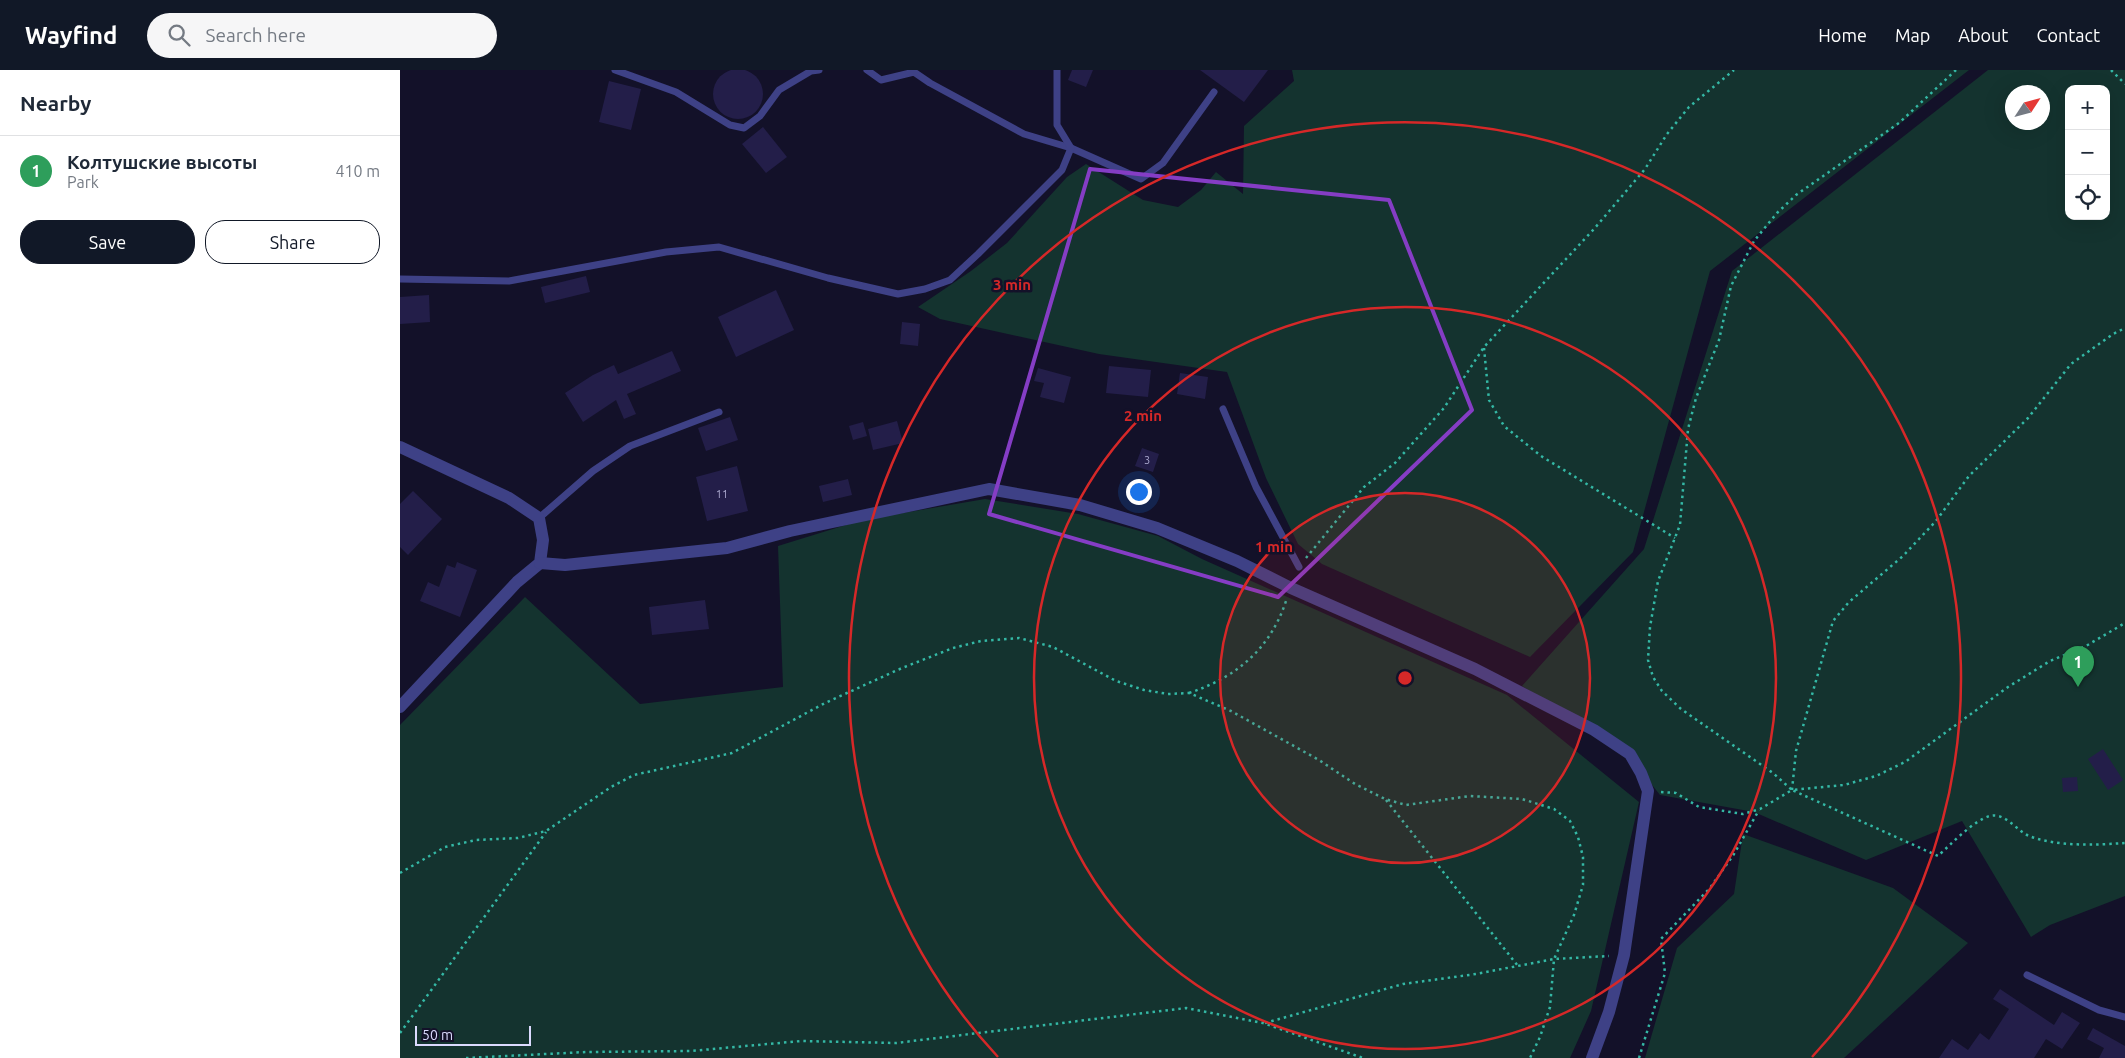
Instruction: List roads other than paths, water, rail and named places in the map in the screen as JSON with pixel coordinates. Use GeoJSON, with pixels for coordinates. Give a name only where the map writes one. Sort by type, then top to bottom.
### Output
{"type":"FeatureCollection","features":[{"type":"Feature","properties":{"kind":"street"},"geometry":{"type":"LineString","coordinates":[[400,447],[509,498],[539,518],[543,540],[540,563],[517,582],[400,707]]}},
{"type":"Feature","properties":{"kind":"street"},"geometry":{"type":"LineString","coordinates":[[540,563],[565,566],[727,548],[790,531],[989,489],[1080,505],[1158,528],[1476,670],[1594,730],[1630,754],[1641,773],[1648,791],[1624,955],[1609,1012],[1592,1058]]}},
{"type":"Feature","properties":{"kind":"lane"},"geometry":{"type":"LineString","coordinates":[[615,70],[676,92],[730,125],[744,128],[760,116],[779,90],[811,71],[819,70]]}},
{"type":"Feature","properties":{"kind":"lane"},"geometry":{"type":"LineString","coordinates":[[867,70],[882,80],[914,72],[930,83],[1024,134],[1071,148],[1142,179],[1163,163],[1214,92]]}},
{"type":"Feature","properties":{"kind":"lane"},"geometry":{"type":"LineString","coordinates":[[1057,70],[1057,125],[1071,148]]}},
{"type":"Feature","properties":{"kind":"lane"},"geometry":{"type":"LineString","coordinates":[[400,279],[509,281],[666,252],[719,247],[828,278],[898,294],[925,290],[950,280],[978,254],[1062,170],[1071,148]]}},
{"type":"Feature","properties":{"kind":"lane"},"geometry":{"type":"LineString","coordinates":[[1223,409],[1256,487],[1298,567]]}},
{"type":"Feature","properties":{"kind":"lane"},"geometry":{"type":"LineString","coordinates":[[539,518],[593,471],[630,446],[719,412]]}},
{"type":"Feature","properties":{"kind":"lane"},"geometry":{"type":"LineString","coordinates":[[2026,975],[2099,1010],[2125,1017]]}},
{"type":"Feature","properties":{"kind":"place","name":"Колтушские высоты"},"geometry":{"type":"Point","coordinates":[2078,687]}}]}
